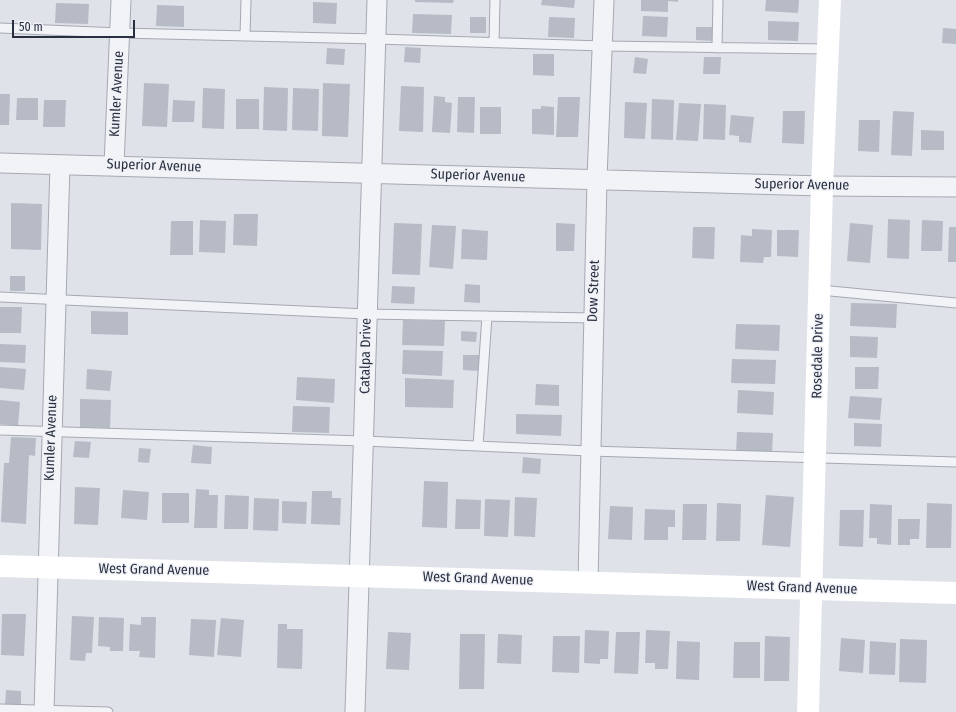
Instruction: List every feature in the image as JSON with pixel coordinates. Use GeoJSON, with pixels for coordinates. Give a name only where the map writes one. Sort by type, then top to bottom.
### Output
{"type":"FeatureCollection","features":[{"type":"Feature","properties":{"kind":"street","name":"Kumler Avenue"},"geometry":{"type":"LineString","coordinates":[[114,165],[121,0]]}},
{"type":"Feature","properties":{"kind":"street","name":"Catalpa Drive"},"geometry":{"type":"LineString","coordinates":[[355,712],[377,0]]}},
{"type":"Feature","properties":{"kind":"street","name":"Dow Street"},"geometry":{"type":"LineString","coordinates":[[588,582],[590,452],[604,0]]}},
{"type":"Feature","properties":{"kind":"street","name":"Rosedale Drive"},"geometry":{"type":"LineString","coordinates":[[808,712],[822,186],[830,0]]}},
{"type":"Feature","properties":{"kind":"street","name":"Superior Avenue"},"geometry":{"type":"LineString","coordinates":[[0,163],[822,186],[956,187]]}},
{"type":"Feature","properties":{"kind":"street","name":"Kumler Avenue"},"geometry":{"type":"LineString","coordinates":[[44,711],[60,164]]}},
{"type":"Feature","properties":{"kind":"street","name":"West Grand Avenue"},"geometry":{"type":"LineString","coordinates":[[0,566],[956,593]]}},
{"type":"Feature","properties":{"kind":"lane"},"geometry":{"type":"LineString","coordinates":[[244,36],[246,0]]}},
{"type":"Feature","properties":{"kind":"lane"},"geometry":{"type":"LineString","coordinates":[[494,43],[495,0]]}},
{"type":"Feature","properties":{"kind":"lane"},"geometry":{"type":"LineString","coordinates":[[717,48],[718,0]]}},
{"type":"Feature","properties":{"kind":"lane"},"geometry":{"type":"LineString","coordinates":[[0,28],[120,33],[603,46],[828,49]]}},
{"type":"Feature","properties":{"kind":"lane"},"geometry":{"type":"LineString","coordinates":[[820,290],[956,303]]}},
{"type":"Feature","properties":{"kind":"lane"},"geometry":{"type":"LineString","coordinates":[[0,297],[367,314],[594,318]]}},
{"type":"Feature","properties":{"kind":"lane"},"geometry":{"type":"LineString","coordinates":[[478,446],[487,316]]}},
{"type":"Feature","properties":{"kind":"lane"},"geometry":{"type":"LineString","coordinates":[[0,430],[364,441],[590,452],[816,456],[956,462]]}},
{"type":"Feature","properties":{"kind":"lane"},"geometry":{"type":"LineString","coordinates":[[0,709],[108,712]]}},
{"type":"Feature","properties":{"kind":"building"},"geometry":{"type":"Polygon","coordinates":[[[415,0],[454,0],[453,3],[415,2],[415,0]]]}},
{"type":"Feature","properties":{"kind":"building"},"geometry":{"type":"Polygon","coordinates":[[[542,0],[575,0],[574,8],[541,5],[542,0]]]}},
{"type":"Feature","properties":{"kind":"building"},"geometry":{"type":"Polygon","coordinates":[[[641,0],[678,0],[678,2],[668,1],[668,12],[641,11],[641,0]]]}},
{"type":"Feature","properties":{"kind":"building"},"geometry":{"type":"Polygon","coordinates":[[[766,0],[799,0],[798,13],[765,11],[766,0]]]}},
{"type":"Feature","properties":{"kind":"building"},"geometry":{"type":"Polygon","coordinates":[[[313,2],[337,3],[336,24],[313,23],[313,2]]]}},
{"type":"Feature","properties":{"kind":"building"},"geometry":{"type":"Polygon","coordinates":[[[56,3],[89,4],[88,24],[55,23],[56,3]]]}},
{"type":"Feature","properties":{"kind":"building"},"geometry":{"type":"Polygon","coordinates":[[[157,5],[184,6],[184,27],[156,26],[157,5]]]}},
{"type":"Feature","properties":{"kind":"building"},"geometry":{"type":"Polygon","coordinates":[[[413,14],[452,15],[451,34],[412,33],[413,14]]]}},
{"type":"Feature","properties":{"kind":"building"},"geometry":{"type":"Polygon","coordinates":[[[643,16],[668,17],[667,37],[642,36],[643,16]]]}},
{"type":"Feature","properties":{"kind":"building"},"geometry":{"type":"Polygon","coordinates":[[[470,17],[486,17],[486,33],[470,33],[470,17]]]}},
{"type":"Feature","properties":{"kind":"building"},"geometry":{"type":"Polygon","coordinates":[[[549,17],[575,18],[574,38],[548,37],[549,17]]]}},
{"type":"Feature","properties":{"kind":"building"},"geometry":{"type":"Polygon","coordinates":[[[768,21],[799,22],[798,41],[768,40],[768,21]]]}},
{"type":"Feature","properties":{"kind":"building"},"geometry":{"type":"Polygon","coordinates":[[[696,27],[712,27],[712,41],[696,40],[696,27]]]}},
{"type":"Feature","properties":{"kind":"building"},"geometry":{"type":"Polygon","coordinates":[[[943,28],[956,29],[956,44],[942,43],[943,28]]]}},
{"type":"Feature","properties":{"kind":"building"},"geometry":{"type":"Polygon","coordinates":[[[405,47],[421,48],[420,63],[404,62],[405,47]]]}},
{"type":"Feature","properties":{"kind":"building"},"geometry":{"type":"Polygon","coordinates":[[[327,48],[345,49],[344,65],[326,64],[327,48]]]}},
{"type":"Feature","properties":{"kind":"building"},"geometry":{"type":"Polygon","coordinates":[[[533,54],[554,54],[554,76],[533,75],[533,54]]]}},
{"type":"Feature","properties":{"kind":"building"},"geometry":{"type":"Polygon","coordinates":[[[635,57],[648,59],[646,74],[633,73],[635,57]]]}},
{"type":"Feature","properties":{"kind":"building"},"geometry":{"type":"Polygon","coordinates":[[[704,57],[721,57],[720,74],[703,74],[704,57]]]}},
{"type":"Feature","properties":{"kind":"building"},"geometry":{"type":"Polygon","coordinates":[[[144,83],[169,84],[167,127],[142,126],[144,83]]]}},
{"type":"Feature","properties":{"kind":"building"},"geometry":{"type":"Polygon","coordinates":[[[323,83],[350,84],[348,137],[322,136],[323,83]]]}},
{"type":"Feature","properties":{"kind":"building"},"geometry":{"type":"Polygon","coordinates":[[[401,86],[424,87],[423,132],[399,131],[401,86]]]}},
{"type":"Feature","properties":{"kind":"building"},"geometry":{"type":"Polygon","coordinates":[[[264,87],[288,88],[287,131],[263,130],[264,87]]]}},
{"type":"Feature","properties":{"kind":"building"},"geometry":{"type":"Polygon","coordinates":[[[203,88],[225,89],[224,129],[202,128],[203,88]]]}},
{"type":"Feature","properties":{"kind":"building"},"geometry":{"type":"Polygon","coordinates":[[[293,88],[319,89],[318,131],[292,130],[293,88]]]}},
{"type":"Feature","properties":{"kind":"building"},"geometry":{"type":"Polygon","coordinates":[[[0,94],[10,94],[9,125],[0,125],[0,94]]]}},
{"type":"Feature","properties":{"kind":"building"},"geometry":{"type":"Polygon","coordinates":[[[434,96],[445,97],[445,102],[452,103],[450,133],[432,132],[434,96]]]}},
{"type":"Feature","properties":{"kind":"building"},"geometry":{"type":"Polygon","coordinates":[[[458,97],[475,97],[474,133],[457,132],[458,97]]]}},
{"type":"Feature","properties":{"kind":"building"},"geometry":{"type":"Polygon","coordinates":[[[558,97],[580,97],[578,137],[556,137],[558,97]]]}},
{"type":"Feature","properties":{"kind":"building"},"geometry":{"type":"Polygon","coordinates":[[[17,98],[38,98],[38,120],[16,120],[17,98]]]}},
{"type":"Feature","properties":{"kind":"building"},"geometry":{"type":"Polygon","coordinates":[[[236,99],[259,99],[259,129],[236,129],[236,99]]]}},
{"type":"Feature","properties":{"kind":"building"},"geometry":{"type":"Polygon","coordinates":[[[652,99],[674,100],[673,140],[651,139],[652,99]]]}},
{"type":"Feature","properties":{"kind":"building"},"geometry":{"type":"Polygon","coordinates":[[[44,100],[66,100],[65,127],[43,127],[44,100]]]}},
{"type":"Feature","properties":{"kind":"building"},"geometry":{"type":"Polygon","coordinates":[[[173,100],[195,101],[194,122],[172,122],[173,100]]]}},
{"type":"Feature","properties":{"kind":"building"},"geometry":{"type":"Polygon","coordinates":[[[625,102],[647,103],[645,139],[624,138],[625,102]]]}},
{"type":"Feature","properties":{"kind":"building"},"geometry":{"type":"Polygon","coordinates":[[[679,103],[701,104],[698,141],[676,140],[679,103]]]}},
{"type":"Feature","properties":{"kind":"building"},"geometry":{"type":"Polygon","coordinates":[[[704,104],[726,105],[725,140],[703,139],[704,104]]]}},
{"type":"Feature","properties":{"kind":"building"},"geometry":{"type":"Polygon","coordinates":[[[541,106],[554,107],[554,135],[532,134],[532,109],[541,109],[541,106]]]}},
{"type":"Feature","properties":{"kind":"building"},"geometry":{"type":"Polygon","coordinates":[[[480,107],[501,107],[501,134],[480,134],[480,107]]]}},
{"type":"Feature","properties":{"kind":"building"},"geometry":{"type":"Polygon","coordinates":[[[783,111],[805,111],[804,144],[782,143],[783,111]]]}},
{"type":"Feature","properties":{"kind":"building"},"geometry":{"type":"Polygon","coordinates":[[[893,111],[914,112],[912,156],[891,155],[893,111]]]}},
{"type":"Feature","properties":{"kind":"building"},"geometry":{"type":"Polygon","coordinates":[[[731,115],[754,117],[751,143],[739,142],[739,136],[729,135],[731,115]]]}},
{"type":"Feature","properties":{"kind":"building"},"geometry":{"type":"Polygon","coordinates":[[[859,120],[880,120],[879,152],[858,151],[859,120]]]}},
{"type":"Feature","properties":{"kind":"building"},"geometry":{"type":"Polygon","coordinates":[[[921,130],[944,131],[944,150],[921,150],[921,130]]]}},
{"type":"Feature","properties":{"kind":"building"},"geometry":{"type":"Polygon","coordinates":[[[11,203],[42,204],[41,250],[11,249],[11,203]]]}},
{"type":"Feature","properties":{"kind":"building"},"geometry":{"type":"Polygon","coordinates":[[[234,214],[258,214],[257,246],[233,245],[234,214]]]}},
{"type":"Feature","properties":{"kind":"building"},"geometry":{"type":"Polygon","coordinates":[[[888,219],[910,220],[909,259],[887,258],[888,219]]]}},
{"type":"Feature","properties":{"kind":"building"},"geometry":{"type":"Polygon","coordinates":[[[200,220],[226,221],[225,253],[199,252],[200,220]]]}},
{"type":"Feature","properties":{"kind":"building"},"geometry":{"type":"Polygon","coordinates":[[[922,220],[943,221],[942,251],[921,251],[922,220]]]}},
{"type":"Feature","properties":{"kind":"building"},"geometry":{"type":"Polygon","coordinates":[[[171,221],[193,221],[193,255],[170,255],[171,221]]]}},
{"type":"Feature","properties":{"kind":"building"},"geometry":{"type":"Polygon","coordinates":[[[394,223],[422,224],[420,275],[392,274],[394,223]]]}},
{"type":"Feature","properties":{"kind":"building"},"geometry":{"type":"Polygon","coordinates":[[[556,223],[575,224],[574,251],[556,251],[556,223]]]}},
{"type":"Feature","properties":{"kind":"building"},"geometry":{"type":"Polygon","coordinates":[[[850,223],[873,225],[870,263],[847,261],[850,223]]]}},
{"type":"Feature","properties":{"kind":"building"},"geometry":{"type":"Polygon","coordinates":[[[432,225],[456,226],[453,269],[429,267],[432,225]]]}},
{"type":"Feature","properties":{"kind":"building"},"geometry":{"type":"Polygon","coordinates":[[[693,227],[715,227],[714,259],[692,258],[693,227]]]}},
{"type":"Feature","properties":{"kind":"building"},"geometry":{"type":"Polygon","coordinates":[[[949,227],[956,227],[956,262],[948,262],[949,227]]]}},
{"type":"Feature","properties":{"kind":"building"},"geometry":{"type":"Polygon","coordinates":[[[462,229],[488,231],[487,260],[461,259],[462,229]]]}},
{"type":"Feature","properties":{"kind":"building"},"geometry":{"type":"Polygon","coordinates":[[[752,229],[772,230],[771,257],[764,257],[763,263],[740,262],[741,235],[752,236],[752,229]]]}},
{"type":"Feature","properties":{"kind":"building"},"geometry":{"type":"Polygon","coordinates":[[[777,230],[799,230],[798,257],[777,256],[777,230]]]}},
{"type":"Feature","properties":{"kind":"building"},"geometry":{"type":"Polygon","coordinates":[[[10,276],[25,276],[25,291],[10,291],[10,276]]]}},
{"type":"Feature","properties":{"kind":"building"},"geometry":{"type":"Polygon","coordinates":[[[465,284],[480,285],[480,303],[464,302],[465,284]]]}},
{"type":"Feature","properties":{"kind":"building"},"geometry":{"type":"Polygon","coordinates":[[[392,286],[415,287],[414,304],[391,303],[392,286]]]}},
{"type":"Feature","properties":{"kind":"building"},"geometry":{"type":"Polygon","coordinates":[[[851,303],[897,304],[896,328],[850,326],[851,303]]]}},
{"type":"Feature","properties":{"kind":"building"},"geometry":{"type":"Polygon","coordinates":[[[0,307],[22,307],[21,333],[0,333],[0,307]]]}},
{"type":"Feature","properties":{"kind":"building"},"geometry":{"type":"Polygon","coordinates":[[[91,311],[128,312],[128,335],[91,334],[91,311]]]}},
{"type":"Feature","properties":{"kind":"building"},"geometry":{"type":"Polygon","coordinates":[[[403,320],[445,321],[444,346],[402,345],[403,320]]]}},
{"type":"Feature","properties":{"kind":"building"},"geometry":{"type":"Polygon","coordinates":[[[736,324],[780,325],[779,351],[735,349],[736,324]]]}},
{"type":"Feature","properties":{"kind":"building"},"geometry":{"type":"Polygon","coordinates":[[[461,331],[477,332],[476,342],[461,341],[461,331]]]}},
{"type":"Feature","properties":{"kind":"building"},"geometry":{"type":"Polygon","coordinates":[[[850,336],[878,337],[877,358],[850,357],[850,336]]]}},
{"type":"Feature","properties":{"kind":"building"},"geometry":{"type":"Polygon","coordinates":[[[0,344],[26,345],[25,363],[0,362],[0,344]]]}},
{"type":"Feature","properties":{"kind":"building"},"geometry":{"type":"Polygon","coordinates":[[[403,350],[443,351],[442,376],[402,374],[403,350]]]}},
{"type":"Feature","properties":{"kind":"building"},"geometry":{"type":"Polygon","coordinates":[[[463,355],[479,355],[479,371],[463,370],[463,355]]]}},
{"type":"Feature","properties":{"kind":"building"},"geometry":{"type":"Polygon","coordinates":[[[732,359],[776,360],[775,384],[731,383],[732,359]]]}},
{"type":"Feature","properties":{"kind":"building"},"geometry":{"type":"Polygon","coordinates":[[[0,367],[26,369],[24,390],[0,388],[0,367]]]}},
{"type":"Feature","properties":{"kind":"building"},"geometry":{"type":"Polygon","coordinates":[[[855,367],[879,367],[878,389],[855,389],[855,367]]]}},
{"type":"Feature","properties":{"kind":"building"},"geometry":{"type":"Polygon","coordinates":[[[87,369],[112,371],[110,391],[86,389],[87,369]]]}},
{"type":"Feature","properties":{"kind":"building"},"geometry":{"type":"Polygon","coordinates":[[[297,377],[335,379],[334,403],[296,400],[297,377]]]}},
{"type":"Feature","properties":{"kind":"building"},"geometry":{"type":"Polygon","coordinates":[[[405,378],[454,380],[453,408],[405,407],[405,378]]]}},
{"type":"Feature","properties":{"kind":"building"},"geometry":{"type":"Polygon","coordinates":[[[536,384],[559,385],[559,406],[535,405],[536,384]]]}},
{"type":"Feature","properties":{"kind":"building"},"geometry":{"type":"Polygon","coordinates":[[[738,390],[774,392],[773,415],[737,413],[738,390]]]}},
{"type":"Feature","properties":{"kind":"building"},"geometry":{"type":"Polygon","coordinates":[[[850,396],[882,398],[880,420],[848,418],[850,396]]]}},
{"type":"Feature","properties":{"kind":"building"},"geometry":{"type":"Polygon","coordinates":[[[80,399],[111,400],[110,428],[80,427],[80,399]]]}},
{"type":"Feature","properties":{"kind":"building"},"geometry":{"type":"Polygon","coordinates":[[[0,400],[20,402],[18,426],[0,424],[0,400]]]}},
{"type":"Feature","properties":{"kind":"building"},"geometry":{"type":"Polygon","coordinates":[[[293,406],[330,407],[329,433],[292,432],[293,406]]]}},
{"type":"Feature","properties":{"kind":"building"},"geometry":{"type":"Polygon","coordinates":[[[516,414],[562,415],[561,436],[516,434],[516,414]]]}},
{"type":"Feature","properties":{"kind":"building"},"geometry":{"type":"Polygon","coordinates":[[[854,423],[882,424],[881,447],[854,446],[854,423]]]}},
{"type":"Feature","properties":{"kind":"building"},"geometry":{"type":"Polygon","coordinates":[[[737,432],[773,433],[772,455],[736,454],[737,432]]]}},
{"type":"Feature","properties":{"kind":"building"},"geometry":{"type":"Polygon","coordinates":[[[11,437],[36,438],[35,456],[29,455],[26,524],[1,522],[4,463],[9,463],[11,437]]]}},
{"type":"Feature","properties":{"kind":"building"},"geometry":{"type":"Polygon","coordinates":[[[75,441],[91,442],[89,458],[73,457],[75,441]]]}},
{"type":"Feature","properties":{"kind":"building"},"geometry":{"type":"Polygon","coordinates":[[[193,445],[212,447],[211,464],[191,463],[193,445]]]}},
{"type":"Feature","properties":{"kind":"building"},"geometry":{"type":"Polygon","coordinates":[[[139,448],[151,449],[149,463],[138,462],[139,448]]]}},
{"type":"Feature","properties":{"kind":"building"},"geometry":{"type":"Polygon","coordinates":[[[523,457],[541,459],[540,474],[522,473],[523,457]]]}},
{"type":"Feature","properties":{"kind":"building"},"geometry":{"type":"Polygon","coordinates":[[[424,481],[448,482],[447,528],[422,527],[424,481]]]}},
{"type":"Feature","properties":{"kind":"building"},"geometry":{"type":"Polygon","coordinates":[[[75,487],[100,488],[98,525],[74,524],[75,487]]]}},
{"type":"Feature","properties":{"kind":"building"},"geometry":{"type":"Polygon","coordinates":[[[196,489],[209,490],[209,495],[218,495],[217,528],[194,528],[196,489]]]}},
{"type":"Feature","properties":{"kind":"building"},"geometry":{"type":"Polygon","coordinates":[[[123,490],[149,492],[147,520],[121,518],[123,490]]]}},
{"type":"Feature","properties":{"kind":"building"},"geometry":{"type":"Polygon","coordinates":[[[312,491],[332,491],[332,498],[341,498],[340,525],[311,524],[312,491]]]}},
{"type":"Feature","properties":{"kind":"building"},"geometry":{"type":"Polygon","coordinates":[[[162,493],[189,493],[189,523],[162,523],[162,493]]]}},
{"type":"Feature","properties":{"kind":"building"},"geometry":{"type":"Polygon","coordinates":[[[225,495],[249,496],[248,529],[224,529],[225,495]]]}},
{"type":"Feature","properties":{"kind":"building"},"geometry":{"type":"Polygon","coordinates":[[[766,495],[794,497],[790,547],[762,545],[766,495]]]}},
{"type":"Feature","properties":{"kind":"building"},"geometry":{"type":"Polygon","coordinates":[[[515,497],[537,498],[535,537],[514,536],[515,497]]]}},
{"type":"Feature","properties":{"kind":"building"},"geometry":{"type":"Polygon","coordinates":[[[254,498],[279,499],[278,531],[253,530],[254,498]]]}},
{"type":"Feature","properties":{"kind":"building"},"geometry":{"type":"Polygon","coordinates":[[[456,499],[481,500],[480,529],[455,529],[456,499]]]}},
{"type":"Feature","properties":{"kind":"building"},"geometry":{"type":"Polygon","coordinates":[[[485,499],[510,500],[508,537],[484,536],[485,499]]]}},
{"type":"Feature","properties":{"kind":"building"},"geometry":{"type":"Polygon","coordinates":[[[282,501],[307,502],[306,524],[282,523],[282,501]]]}},
{"type":"Feature","properties":{"kind":"building"},"geometry":{"type":"Polygon","coordinates":[[[717,503],[741,504],[740,541],[716,541],[717,503]]]}},
{"type":"Feature","properties":{"kind":"building"},"geometry":{"type":"Polygon","coordinates":[[[927,503],[952,504],[951,548],[926,548],[927,503]]]}},
{"type":"Feature","properties":{"kind":"building"},"geometry":{"type":"Polygon","coordinates":[[[683,504],[707,504],[706,540],[682,540],[683,504]]]}},
{"type":"Feature","properties":{"kind":"building"},"geometry":{"type":"Polygon","coordinates":[[[870,504],[892,505],[891,545],[877,544],[877,538],[869,538],[870,504]]]}},
{"type":"Feature","properties":{"kind":"building"},"geometry":{"type":"Polygon","coordinates":[[[610,506],[633,507],[632,540],[608,539],[610,506]]]}},
{"type":"Feature","properties":{"kind":"building"},"geometry":{"type":"Polygon","coordinates":[[[645,509],[675,510],[675,527],[668,527],[668,540],[644,540],[645,509]]]}},
{"type":"Feature","properties":{"kind":"building"},"geometry":{"type":"Polygon","coordinates":[[[840,510],[864,510],[863,547],[839,546],[840,510]]]}},
{"type":"Feature","properties":{"kind":"building"},"geometry":{"type":"Polygon","coordinates":[[[898,519],[920,519],[919,539],[910,539],[910,545],[898,545],[898,519]]]}},
{"type":"Feature","properties":{"kind":"building"},"geometry":{"type":"Polygon","coordinates":[[[2,614],[26,614],[24,656],[1,655],[2,614]]]}},
{"type":"Feature","properties":{"kind":"building"},"geometry":{"type":"Polygon","coordinates":[[[72,616],[94,617],[92,653],[86,653],[85,661],[70,660],[72,616]]]}},
{"type":"Feature","properties":{"kind":"building"},"geometry":{"type":"Polygon","coordinates":[[[99,617],[124,618],[123,651],[110,651],[110,647],[98,646],[99,617]]]}},
{"type":"Feature","properties":{"kind":"building"},"geometry":{"type":"Polygon","coordinates":[[[141,617],[156,617],[155,658],[139,657],[140,651],[129,651],[130,624],[141,625],[141,617]]]}},
{"type":"Feature","properties":{"kind":"building"},"geometry":{"type":"Polygon","coordinates":[[[221,618],[244,620],[241,657],[217,655],[221,618]]]}},
{"type":"Feature","properties":{"kind":"building"},"geometry":{"type":"Polygon","coordinates":[[[191,619],[216,620],[214,657],[189,655],[191,619]]]}},
{"type":"Feature","properties":{"kind":"building"},"geometry":{"type":"Polygon","coordinates":[[[278,624],[287,624],[287,629],[303,629],[302,669],[277,668],[278,624]]]}},
{"type":"Feature","properties":{"kind":"building"},"geometry":{"type":"Polygon","coordinates":[[[585,630],[609,631],[608,659],[600,659],[600,664],[584,663],[585,630]]]}},
{"type":"Feature","properties":{"kind":"building"},"geometry":{"type":"Polygon","coordinates":[[[646,630],[670,631],[668,669],[655,669],[655,663],[645,663],[646,630]]]}},
{"type":"Feature","properties":{"kind":"building"},"geometry":{"type":"Polygon","coordinates":[[[388,632],[411,633],[409,670],[386,669],[388,632]]]}},
{"type":"Feature","properties":{"kind":"building"},"geometry":{"type":"Polygon","coordinates":[[[616,632],[640,632],[638,674],[614,673],[616,632]]]}},
{"type":"Feature","properties":{"kind":"building"},"geometry":{"type":"Polygon","coordinates":[[[460,634],[485,634],[484,689],[459,689],[460,634]]]}},
{"type":"Feature","properties":{"kind":"building"},"geometry":{"type":"Polygon","coordinates":[[[498,634],[522,635],[521,664],[497,663],[498,634]]]}},
{"type":"Feature","properties":{"kind":"building"},"geometry":{"type":"Polygon","coordinates":[[[553,636],[580,636],[579,673],[552,672],[553,636]]]}},
{"type":"Feature","properties":{"kind":"building"},"geometry":{"type":"Polygon","coordinates":[[[765,636],[790,637],[789,681],[764,681],[765,636]]]}},
{"type":"Feature","properties":{"kind":"building"},"geometry":{"type":"Polygon","coordinates":[[[841,638],[865,640],[863,673],[839,671],[841,638]]]}},
{"type":"Feature","properties":{"kind":"building"},"geometry":{"type":"Polygon","coordinates":[[[900,639],[927,640],[926,683],[899,682],[900,639]]]}},
{"type":"Feature","properties":{"kind":"building"},"geometry":{"type":"Polygon","coordinates":[[[677,641],[700,642],[699,680],[676,679],[677,641]]]}},
{"type":"Feature","properties":{"kind":"building"},"geometry":{"type":"Polygon","coordinates":[[[870,641],[896,643],[895,675],[869,674],[870,641]]]}},
{"type":"Feature","properties":{"kind":"building"},"geometry":{"type":"Polygon","coordinates":[[[734,642],[760,642],[760,678],[733,678],[734,642]]]}},
{"type":"Feature","properties":{"kind":"building"},"geometry":{"type":"Polygon","coordinates":[[[6,690],[21,691],[21,706],[5,706],[6,690]]]}}]}
